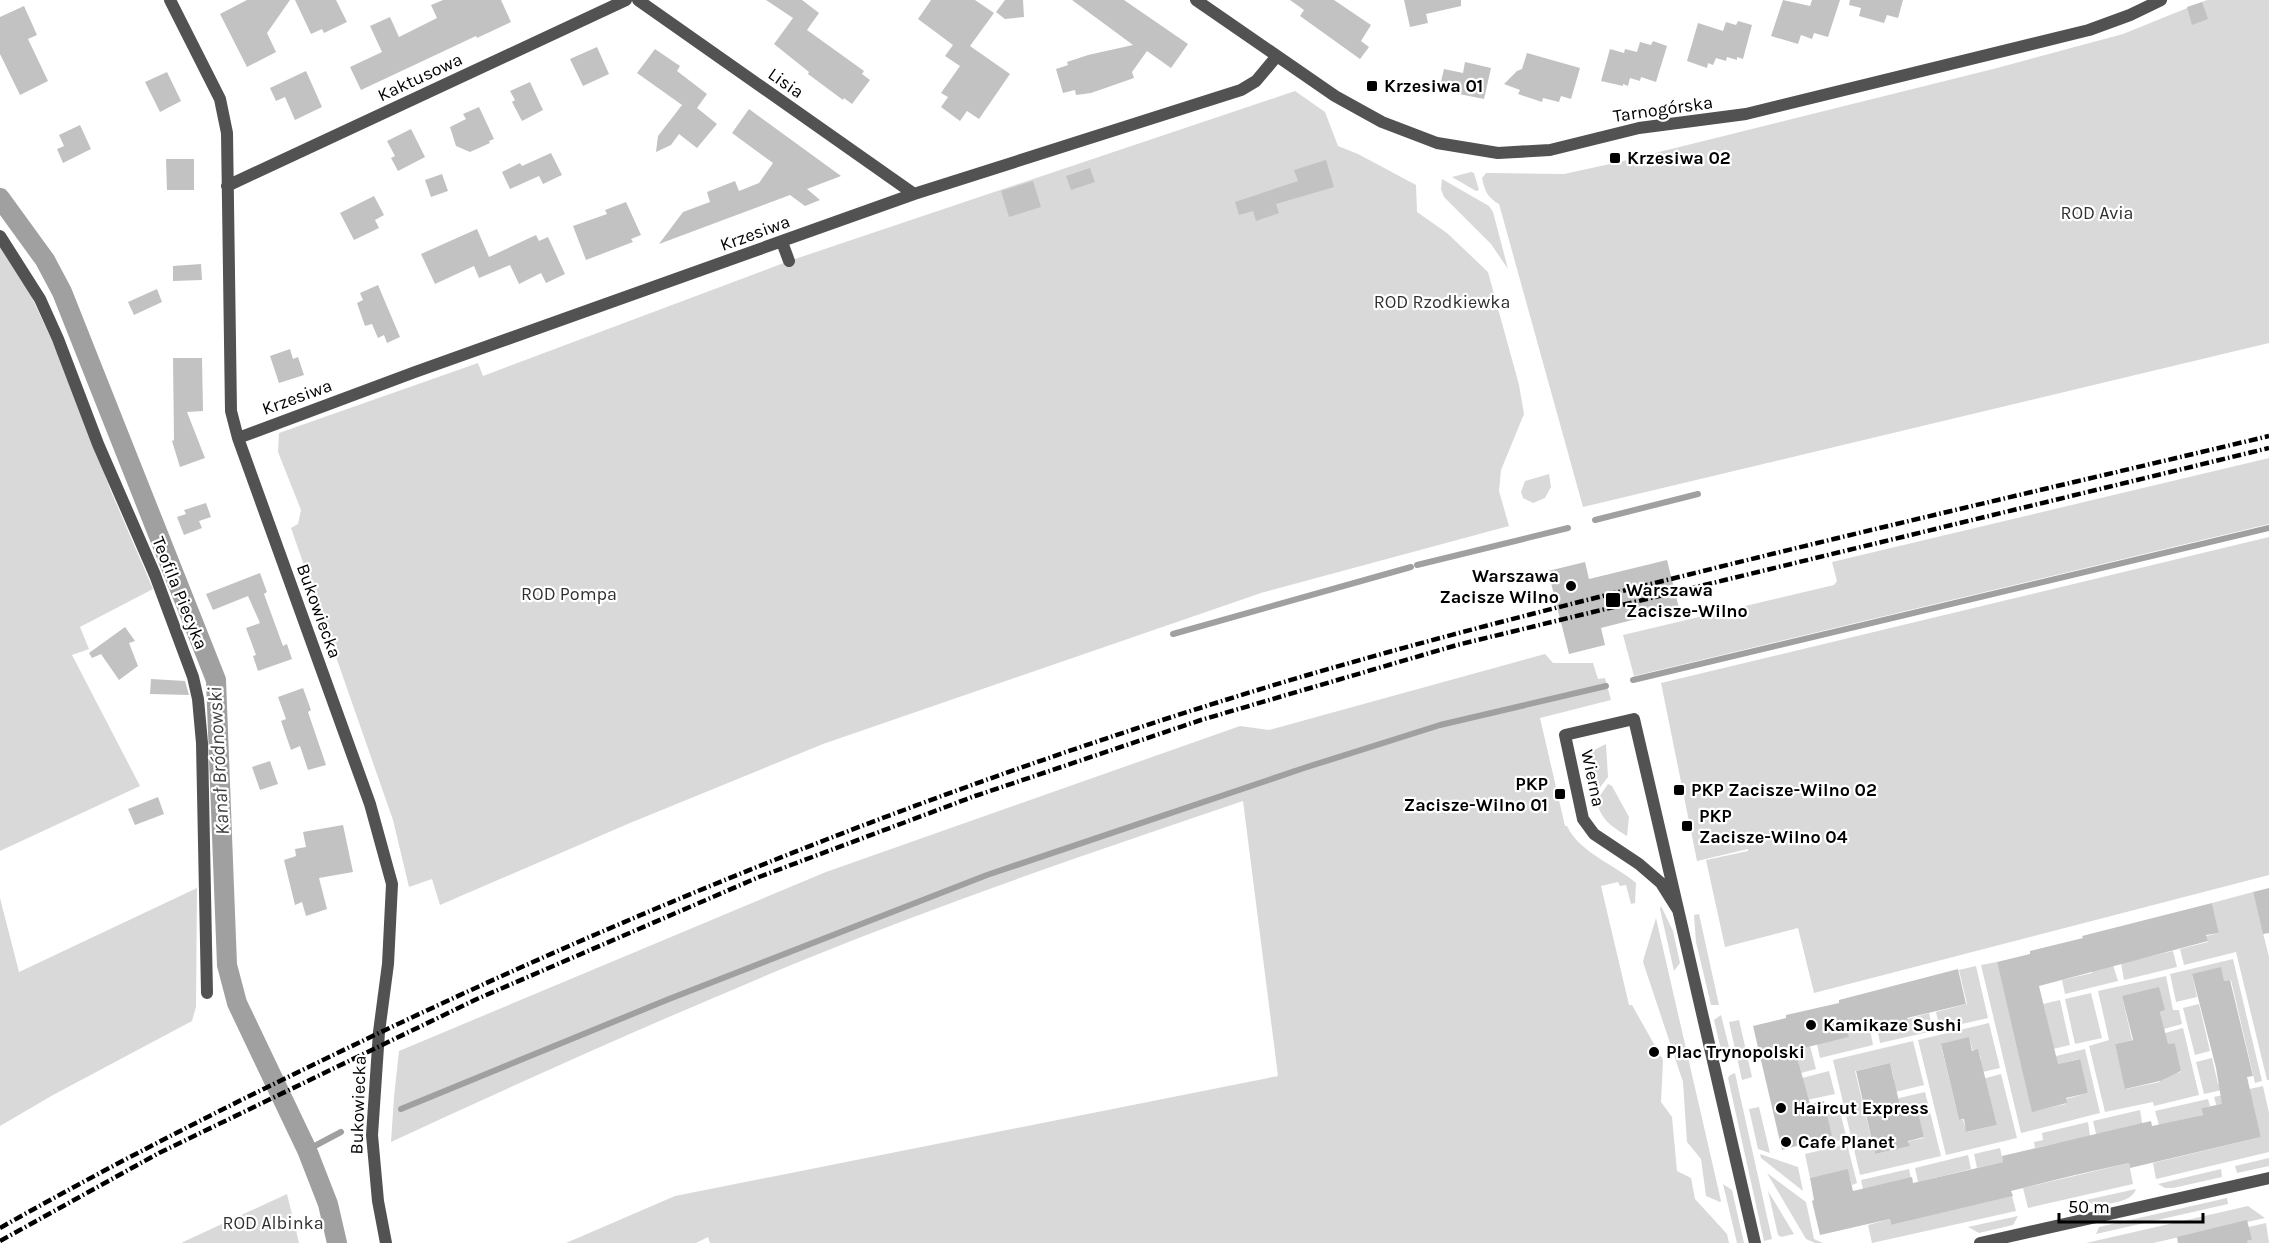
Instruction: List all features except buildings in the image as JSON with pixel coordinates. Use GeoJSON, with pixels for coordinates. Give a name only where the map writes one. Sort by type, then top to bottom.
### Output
{"type":"FeatureCollection","features":[{"type":"Feature","properties":{"kind":"street","name":"Bukowiecka"},"geometry":{"type":"LineString","coordinates":[[170,0],[220,99],[227,133],[231,411],[238,438],[370,804],[392,884],[388,964],[379,1032],[372,1135],[378,1201],[386,1243]]}},
{"type":"Feature","properties":{"kind":"street","name":"Kaktusowa"},"geometry":{"type":"LineString","coordinates":[[227,186],[626,0]]}},
{"type":"Feature","properties":{"kind":"street","name":"Lisia"},"geometry":{"type":"LineString","coordinates":[[638,0],[914,194]]}},
{"type":"Feature","properties":{"kind":"street","name":"Tarnogórska"},"geometry":{"type":"LineString","coordinates":[[1196,0],[1350,105],[1414,136],[1467,150],[1498,153],[1531,153],[1639,128],[1746,114],[2089,30],[2130,15],[2161,0]]}},
{"type":"Feature","properties":{"kind":"street","name":"Krzesiwa"},"geometry":{"type":"LineString","coordinates":[[238,438],[415,372],[914,194],[1240,90],[1256,81],[1276,56]]}},
{"type":"Feature","properties":{"kind":"street","name":"Teofila Piecyka"},"geometry":{"type":"LineString","coordinates":[[0,236],[40,299],[58,339],[98,444],[154,574],[194,677],[202,743],[207,993]]}},
{"type":"Feature","properties":{"kind":"street"},"geometry":{"type":"LineString","coordinates":[[782,242],[789,261]]}},
{"type":"Feature","properties":{"kind":"street","name":"Wierna"},"geometry":{"type":"LineString","coordinates":[[1678,910],[1661,883],[1640,864],[1594,834],[1583,819],[1565,735],[1634,719],[1755,1243]]}},
{"type":"Feature","properties":{"kind":"street"},"geometry":{"type":"LineString","coordinates":[[1980,1243],[2269,1178]]}},
{"type":"Feature","properties":{"kind":"green space","name":"ROD Avia"},"geometry":{"type":"Polygon","coordinates":[[[2207,0],[2269,0],[2269,343],[1583,507],[1499,204],[1489,196],[1484,187],[1482,178],[1486,173],[1564,174],[1619,162],[1997,68],[2123,34],[2207,0]]]}},
{"type":"Feature","properties":{"kind":"green space","name":"ROD Pompa"},"geometry":{"type":"Polygon","coordinates":[[[1295,91],[1325,112],[1338,146],[1416,185],[1417,212],[1447,233],[1488,272],[1519,385],[1524,414],[1501,470],[1499,491],[1509,526],[1261,593],[823,744],[630,823],[440,905],[432,879],[409,887],[393,820],[291,528],[298,524],[301,510],[278,452],[279,433],[478,363],[483,376],[789,261],[1295,91]]]}},
{"type":"Feature","properties":{"kind":"green space"},"geometry":{"type":"Polygon","coordinates":[[[1474,173],[1479,190],[1476,191],[1452,177],[1474,173]]]}},
{"type":"Feature","properties":{"kind":"green space"},"geometry":{"type":"Polygon","coordinates":[[[1442,179],[1489,206],[1493,212],[1508,269],[1491,244],[1444,197],[1441,189],[1442,179]]]}},
{"type":"Feature","properties":{"kind":"green space"},"geometry":{"type":"Polygon","coordinates":[[[0,246],[22,276],[70,380],[110,489],[153,589],[80,627],[89,649],[72,655],[140,786],[0,851],[0,246]]]}},
{"type":"Feature","properties":{"kind":"green space"},"geometry":{"type":"Polygon","coordinates":[[[2269,458],[2269,524],[1634,676],[1623,635],[1834,585],[1837,581],[1832,562],[2269,458]]]}},
{"type":"Feature","properties":{"kind":"green space"},"geometry":{"type":"Polygon","coordinates":[[[1549,474],[1551,487],[1545,498],[1533,503],[1523,498],[1521,492],[1525,481],[1549,474]]]}},
{"type":"Feature","properties":{"kind":"green space"},"geometry":{"type":"Polygon","coordinates":[[[2269,537],[2269,875],[1814,993],[1798,928],[1725,947],[1706,860],[1748,851],[1748,849],[1697,861],[1661,683],[2269,537]]]}},
{"type":"Feature","properties":{"kind":"green space"},"geometry":{"type":"Polygon","coordinates":[[[1545,654],[1553,663],[1593,663],[1598,679],[1605,678],[1611,700],[1540,718],[1565,826],[1580,844],[1636,883],[1635,903],[1631,904],[1626,885],[1620,886],[1618,882],[1601,886],[1629,1005],[1632,1005],[1663,1060],[1661,1102],[1672,1117],[1677,1171],[1691,1178],[1695,1199],[1727,1234],[1729,1243],[710,1243],[708,1237],[696,1243],[566,1243],[675,1196],[1278,1076],[1243,801],[1076,858],[801,961],[595,1049],[391,1142],[399,1051],[826,872],[1240,726],[1269,730],[1545,654]]]}},
{"type":"Feature","properties":{"kind":"green space"},"geometry":{"type":"Polygon","coordinates":[[[1606,744],[1608,777],[1595,794],[1588,762],[1592,751],[1606,744]]]}},
{"type":"Feature","properties":{"kind":"green space"},"geometry":{"type":"Polygon","coordinates":[[[1608,784],[1612,786],[1629,817],[1627,836],[1607,821],[1600,812],[1597,800],[1608,784]]]}},
{"type":"Feature","properties":{"kind":"green space"},"geometry":{"type":"Polygon","coordinates":[[[197,888],[196,1007],[192,1021],[0,1126],[0,898],[19,972],[197,888]]]}},
{"type":"Feature","properties":{"kind":"green space"},"geometry":{"type":"Polygon","coordinates":[[[2253,892],[2269,957],[2269,1080],[2267,1080],[2236,952],[2184,965],[2180,949],[2208,942],[2206,936],[2219,933],[2212,903],[2253,892]]]}},
{"type":"Feature","properties":{"kind":"green space"},"geometry":{"type":"Polygon","coordinates":[[[1661,906],[1673,931],[1680,963],[1674,971],[1660,909],[1661,906]]]}},
{"type":"Feature","properties":{"kind":"green space"},"geometry":{"type":"Polygon","coordinates":[[[1699,914],[1719,1005],[1711,1005],[1696,942],[1694,915],[1699,914]]]}},
{"type":"Feature","properties":{"kind":"green space"},"geometry":{"type":"Polygon","coordinates":[[[1656,918],[1720,1202],[1706,1196],[1701,1159],[1687,1142],[1683,1082],[1643,961],[1656,918]]]}},
{"type":"Feature","properties":{"kind":"green space"},"geometry":{"type":"Polygon","coordinates":[[[2173,951],[2177,967],[2124,980],[2121,963],[2173,951]]]}},
{"type":"Feature","properties":{"kind":"green space"},"geometry":{"type":"Polygon","coordinates":[[[2233,959],[2262,1081],[2255,1083],[2231,980],[2224,981],[2192,974],[2197,997],[2176,1002],[2170,974],[2233,959]]]}},
{"type":"Feature","properties":{"kind":"green space"},"geometry":{"type":"Polygon","coordinates":[[[1997,962],[2033,1111],[2066,1104],[2066,1099],[2088,1093],[2079,1059],[2054,1065],[2052,1057],[2085,1049],[2100,1113],[2021,1133],[1981,965],[1997,962]]]}},
{"type":"Feature","properties":{"kind":"green space"},"geometry":{"type":"Polygon","coordinates":[[[2113,965],[2118,981],[2065,994],[2062,980],[2113,965]]]}},
{"type":"Feature","properties":{"kind":"green space"},"geometry":{"type":"Polygon","coordinates":[[[1976,966],[1988,1018],[1940,1029],[1936,1012],[1967,1004],[1959,970],[1976,966]]]}},
{"type":"Feature","properties":{"kind":"green space"},"geometry":{"type":"Polygon","coordinates":[[[2166,976],[2173,1010],[2179,1010],[2182,1024],[2164,1029],[2160,1012],[2165,1010],[2122,996],[2132,1040],[2115,1044],[2126,1089],[2160,1082],[2159,1077],[2181,1072],[2175,1043],[2161,1046],[2158,1035],[2183,1028],[2199,1095],[2154,1106],[2153,1102],[2105,1112],[2089,1046],[2109,1040],[2098,991],[2166,976]]]}},
{"type":"Feature","properties":{"kind":"green space"},"geometry":{"type":"Polygon","coordinates":[[[2091,993],[2102,1038],[2075,1044],[2065,999],[2091,993]]]}},
{"type":"Feature","properties":{"kind":"green space"},"geometry":{"type":"Polygon","coordinates":[[[2060,1000],[2070,1045],[2044,1051],[2046,1015],[2043,1004],[2060,1000]]]}},
{"type":"Feature","properties":{"kind":"green space"},"geometry":{"type":"Polygon","coordinates":[[[2199,1004],[2210,1051],[2195,1055],[2183,1008],[2199,1004]]]}},
{"type":"Feature","properties":{"kind":"green space"},"geometry":{"type":"Polygon","coordinates":[[[1929,1013],[1933,1031],[1880,1043],[1877,1028],[1929,1013]]]}},
{"type":"Feature","properties":{"kind":"green space"},"geometry":{"type":"Polygon","coordinates":[[[1721,1015],[1731,1055],[1726,1056],[1722,1054],[1714,1020],[1721,1015]]]}},
{"type":"Feature","properties":{"kind":"green space"},"geometry":{"type":"Polygon","coordinates":[[[1739,1020],[1752,1077],[1742,1080],[1729,1022],[1739,1020]]]}},
{"type":"Feature","properties":{"kind":"green space"},"geometry":{"type":"Polygon","coordinates":[[[1989,1023],[2000,1068],[1974,1074],[1981,1059],[1978,1050],[1973,1051],[1969,1038],[1941,1045],[1959,1120],[1963,1120],[1967,1132],[1997,1125],[1987,1086],[1982,1079],[2001,1074],[2017,1138],[1946,1155],[1918,1040],[1989,1023]]]}},
{"type":"Feature","properties":{"kind":"green space"},"geometry":{"type":"Polygon","coordinates":[[[1870,1029],[1873,1045],[1820,1058],[1817,1044],[1870,1029]]]}},
{"type":"Feature","properties":{"kind":"green space"},"geometry":{"type":"Polygon","coordinates":[[[1913,1041],[1924,1085],[1887,1094],[1894,1079],[1890,1063],[1855,1071],[1875,1154],[1909,1146],[1909,1141],[1924,1138],[1916,1103],[1897,1107],[1895,1099],[1925,1092],[1941,1156],[1860,1175],[1833,1060],[1913,1041]]]}},
{"type":"Feature","properties":{"kind":"green space"},"geometry":{"type":"Polygon","coordinates":[[[1810,1046],[1816,1069],[1801,1073],[1795,1050],[1810,1046]]]}},
{"type":"Feature","properties":{"kind":"green space"},"geometry":{"type":"Polygon","coordinates":[[[2212,1058],[2218,1084],[2239,1079],[2240,1086],[2204,1094],[2196,1062],[2212,1058]]]}},
{"type":"Feature","properties":{"kind":"green space"},"geometry":{"type":"Polygon","coordinates":[[[1829,1071],[1835,1094],[1807,1100],[1802,1078],[1829,1071]]]}},
{"type":"Feature","properties":{"kind":"green space"},"geometry":{"type":"Polygon","coordinates":[[[1735,1073],[1772,1239],[1764,1241],[1728,1078],[1735,1073]]]}},
{"type":"Feature","properties":{"kind":"green space"},"geometry":{"type":"Polygon","coordinates":[[[2263,1086],[2269,1113],[2269,1152],[2156,1179],[2153,1163],[2261,1137],[2252,1100],[2218,1111],[2214,1097],[2263,1086]]]}},
{"type":"Feature","properties":{"kind":"green space"},"geometry":{"type":"Polygon","coordinates":[[[2208,1099],[2210,1106],[2201,1108],[2203,1115],[2159,1125],[2155,1111],[2208,1099]]]}},
{"type":"Feature","properties":{"kind":"green space"},"geometry":{"type":"Polygon","coordinates":[[[1838,1104],[1847,1139],[1833,1142],[1825,1107],[1838,1104]]]}},
{"type":"Feature","properties":{"kind":"green space"},"geometry":{"type":"Polygon","coordinates":[[[1759,1107],[1770,1153],[1758,1149],[1749,1109],[1759,1107]]]}},
{"type":"Feature","properties":{"kind":"green space"},"geometry":{"type":"Polygon","coordinates":[[[2140,1110],[2143,1129],[2096,1134],[2093,1121],[2140,1110]]]}},
{"type":"Feature","properties":{"kind":"green space"},"geometry":{"type":"Polygon","coordinates":[[[2088,1122],[2090,1136],[2035,1148],[2034,1142],[2043,1140],[2042,1133],[2088,1122]]]}},
{"type":"Feature","properties":{"kind":"green space"},"geometry":{"type":"Polygon","coordinates":[[[1847,1144],[1857,1183],[1852,1185],[1848,1170],[1810,1178],[1805,1154],[1847,1144]]]}},
{"type":"Feature","properties":{"kind":"green space"},"geometry":{"type":"Polygon","coordinates":[[[2000,1148],[2003,1162],[1977,1168],[1974,1154],[2000,1148]]]}},
{"type":"Feature","properties":{"kind":"green space"},"geometry":{"type":"Polygon","coordinates":[[[1760,1154],[1798,1167],[1803,1191],[1761,1158],[1760,1154]]]}},
{"type":"Feature","properties":{"kind":"green space"},"geometry":{"type":"Polygon","coordinates":[[[1968,1155],[1971,1169],[1918,1182],[1915,1168],[1968,1155]]]}},
{"type":"Feature","properties":{"kind":"green space"},"geometry":{"type":"Polygon","coordinates":[[[2269,1158],[2269,1166],[2237,1173],[2235,1166],[2269,1158]]]}},
{"type":"Feature","properties":{"kind":"green space"},"geometry":{"type":"Polygon","coordinates":[[[2129,1163],[2133,1184],[2028,1208],[2023,1188],[2129,1163]]]}},
{"type":"Feature","properties":{"kind":"green space"},"geometry":{"type":"Polygon","coordinates":[[[1909,1169],[1912,1183],[1863,1189],[1861,1180],[1909,1169]]]}},
{"type":"Feature","properties":{"kind":"green space"},"geometry":{"type":"Polygon","coordinates":[[[2221,1169],[2222,1177],[2173,1188],[2165,1188],[2158,1184],[2221,1169]]]}},
{"type":"Feature","properties":{"kind":"green space"},"geometry":{"type":"Polygon","coordinates":[[[1767,1173],[1806,1202],[1814,1239],[1823,1243],[1815,1243],[1806,1239],[1767,1173]]]}},
{"type":"Feature","properties":{"kind":"green space"},"geometry":{"type":"Polygon","coordinates":[[[1723,1184],[1732,1190],[1744,1243],[1737,1243],[1723,1184]]]}},
{"type":"Feature","properties":{"kind":"green space"},"geometry":{"type":"Polygon","coordinates":[[[2136,1189],[2125,1200],[2113,1203],[2096,1206],[2086,1200],[2136,1189]]]}},
{"type":"Feature","properties":{"kind":"green space"},"geometry":{"type":"Polygon","coordinates":[[[1768,1191],[1794,1234],[1781,1237],[1778,1235],[1768,1191]]]}},
{"type":"Feature","properties":{"kind":"green space","name":"ROD Albinka"},"geometry":{"type":"Polygon","coordinates":[[[287,1194],[299,1243],[182,1243],[183,1242],[287,1194]]]}},
{"type":"Feature","properties":{"kind":"green space"},"geometry":{"type":"Polygon","coordinates":[[[2012,1196],[2016,1211],[1872,1243],[1868,1225],[1890,1219],[1891,1225],[2012,1196]]]}},
{"type":"Feature","properties":{"kind":"green space"},"geometry":{"type":"Polygon","coordinates":[[[2227,1198],[2228,1204],[2096,1234],[2099,1227],[2227,1198]]]}},
{"type":"Feature","properties":{"kind":"green space"},"geometry":{"type":"Polygon","coordinates":[[[2248,1206],[2265,1218],[2153,1243],[2086,1243],[2248,1206]]]}},
{"type":"Feature","properties":{"kind":"green space"},"geometry":{"type":"Polygon","coordinates":[[[2018,1216],[2013,1225],[1979,1233],[1968,1227],[2018,1216]]]}},
{"type":"Feature","properties":{"kind":"green space"},"geometry":{"type":"Polygon","coordinates":[[[2266,1223],[2269,1243],[2248,1243],[2247,1241],[2252,1240],[2244,1228],[2266,1223]]]}},
{"type":"Feature","properties":{"kind":"waterway","name":"Kanał Bródnowski"},"geometry":{"type":"LineString","coordinates":[[0,198],[45,260],[62,292],[216,680],[227,965],[237,1003],[307,1150],[328,1204],[337,1243]]}},
{"type":"Feature","properties":{"kind":"waterway"},"geometry":{"type":"LineString","coordinates":[[1595,520],[1698,494]]}},
{"type":"Feature","properties":{"kind":"waterway"},"geometry":{"type":"LineString","coordinates":[[1417,565],[1568,528]]}},
{"type":"Feature","properties":{"kind":"waterway"},"geometry":{"type":"LineString","coordinates":[[1633,680],[2269,528]]}},
{"type":"Feature","properties":{"kind":"waterway"},"geometry":{"type":"LineString","coordinates":[[1173,634],[1411,567]]}},
{"type":"Feature","properties":{"kind":"waterway"},"geometry":{"type":"LineString","coordinates":[[401,1109],[669,999],[987,875],[1304,768],[1440,725],[1606,686]]}},
{"type":"Feature","properties":{"kind":"waterway"},"geometry":{"type":"LineString","coordinates":[[307,1150],[341,1132]]}},
{"type":"Feature","properties":{"kind":"railway"},"geometry":{"type":"LineString","coordinates":[[0,1228],[120,1162],[241,1100],[537,960],[755,868],[976,784],[1200,708],[1444,637],[1763,556],[2269,436]]}},
{"type":"Feature","properties":{"kind":"railway"},"geometry":{"type":"LineString","coordinates":[[0,1241],[159,1153],[477,999],[759,877],[975,796],[1201,720],[1457,645],[2269,448]]}},
{"type":"Feature","properties":{"kind":"place","name":"Krzesiwa 01"},"geometry":{"type":"Point","coordinates":[1372,86]}},
{"type":"Feature","properties":{"kind":"place","name":"Krzesiwa 02"},"geometry":{"type":"Point","coordinates":[1615,158]}},
{"type":"Feature","properties":{"kind":"place","name":"Warszawa Zacisze Wilno"},"geometry":{"type":"Point","coordinates":[1571,586]}},
{"type":"Feature","properties":{"kind":"place","name":"Warszawa Zacisze-Wilno"},"geometry":{"type":"Point","coordinates":[1613,600]}},
{"type":"Feature","properties":{"kind":"place","name":"PKP Zacisze-Wilno 02"},"geometry":{"type":"Point","coordinates":[1679,790]}},
{"type":"Feature","properties":{"kind":"place","name":"PKP Zacisze-Wilno 01"},"geometry":{"type":"Point","coordinates":[1560,794]}},
{"type":"Feature","properties":{"kind":"place","name":"PKP Zacisze-Wilno 04"},"geometry":{"type":"Point","coordinates":[1687,826]}},
{"type":"Feature","properties":{"kind":"place","name":"Kamikaze Sushi"},"geometry":{"type":"Point","coordinates":[1811,1025]}},
{"type":"Feature","properties":{"kind":"place","name":"Plac Trynopolski"},"geometry":{"type":"Point","coordinates":[1654,1052]}},
{"type":"Feature","properties":{"kind":"place","name":"Haircut Express"},"geometry":{"type":"Point","coordinates":[1781,1108]}},
{"type":"Feature","properties":{"kind":"place","name":"Cafe Planet"},"geometry":{"type":"Point","coordinates":[1786,1142]}},
{"type":"Feature","properties":{"kind":"park label","name":"ROD Rzodkiewka"},"geometry":{"type":"Point","coordinates":[1442,302]}}]}
